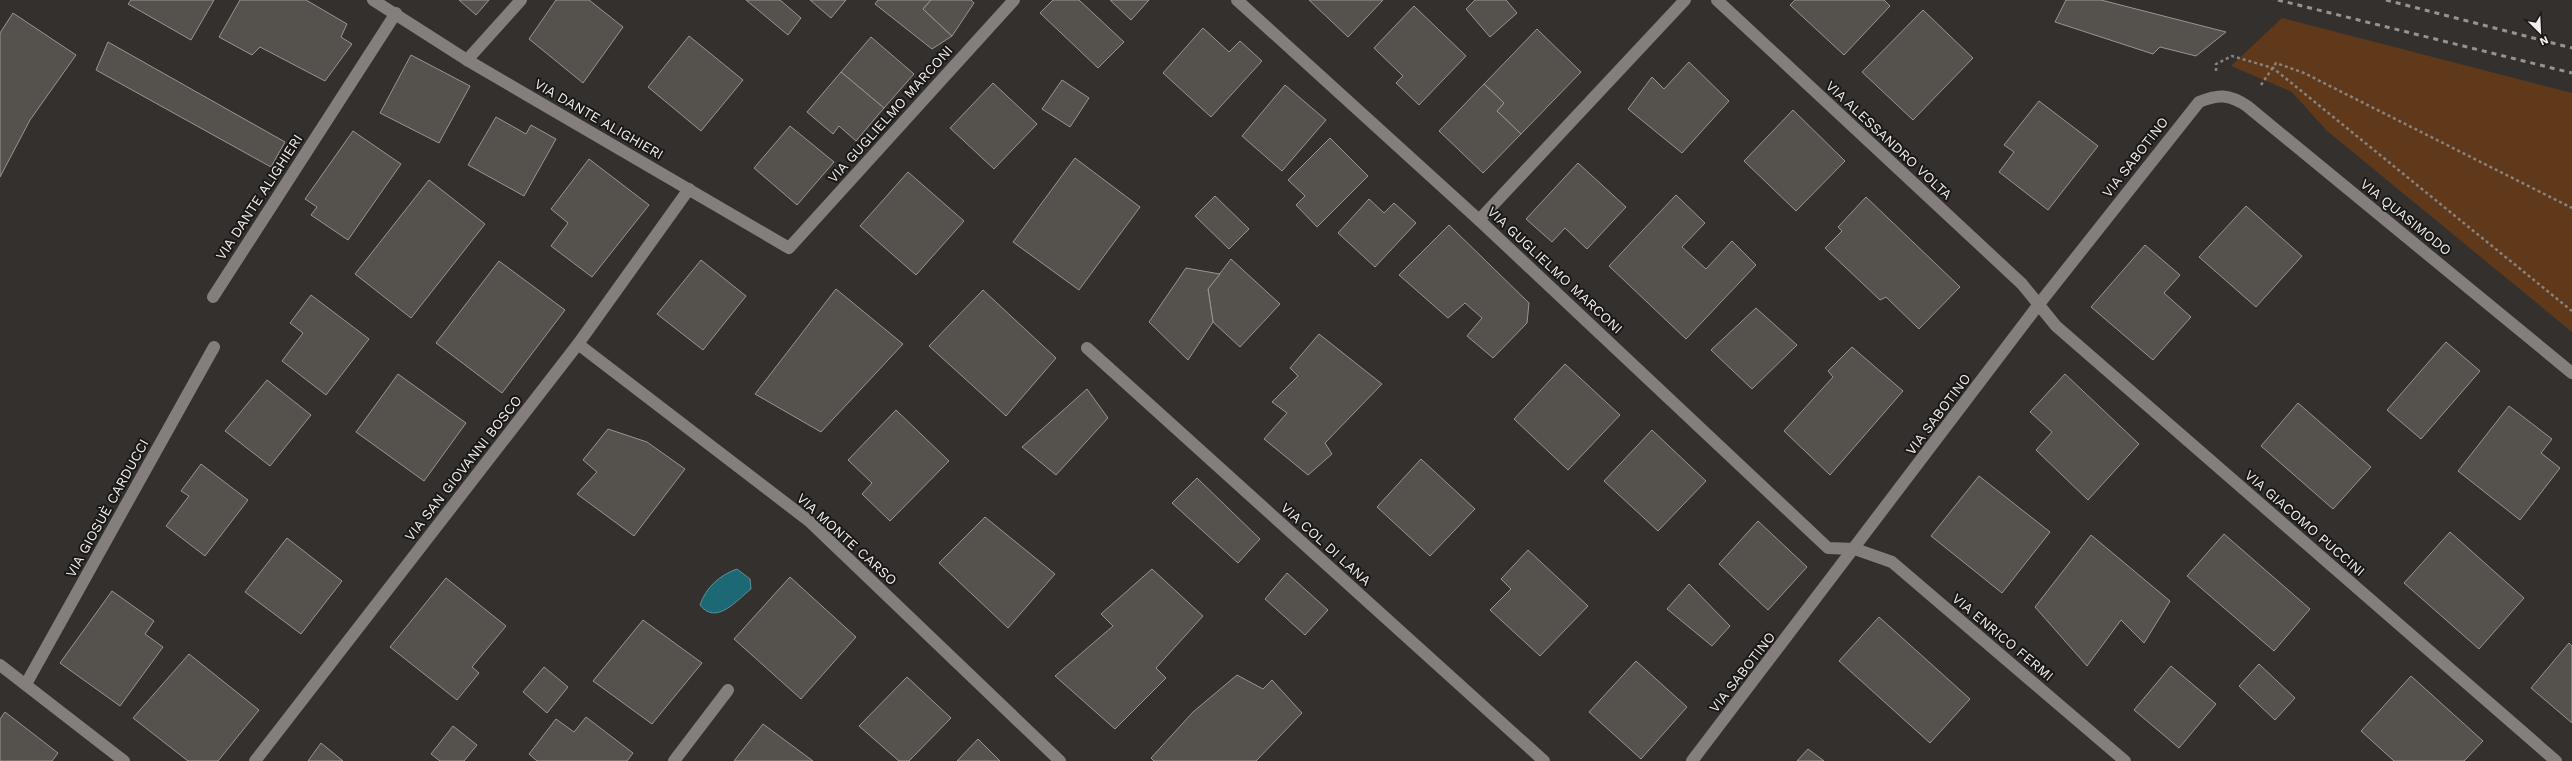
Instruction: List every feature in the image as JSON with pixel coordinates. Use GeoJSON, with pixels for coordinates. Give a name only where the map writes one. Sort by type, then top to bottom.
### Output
{"type":"FeatureCollection","features":[{"type":"Feature","properties":{"kind":"street","name":"VIA DANTE ALIGHIERI"},"geometry":{"type":"LineString","coordinates":[[373,0],[396,13],[467,60],[789,248]]}},
{"type":"Feature","properties":{"kind":"street"},"geometry":{"type":"LineString","coordinates":[[467,60],[522,0]]}},
{"type":"Feature","properties":{"kind":"street","name":"VIA GUGLIELMO MARCONI"},"geometry":{"type":"LineString","coordinates":[[789,248],[1014,0]]}},
{"type":"Feature","properties":{"kind":"street","name":"VIA GUGLIELMO MARCONI"},"geometry":{"type":"LineString","coordinates":[[1237,0],[1479,220],[1828,548],[1855,549]]}},
{"type":"Feature","properties":{"kind":"street"},"geometry":{"type":"LineString","coordinates":[[1479,220],[1686,0]]}},
{"type":"Feature","properties":{"kind":"street","name":"VIA ALESSANDRO VOLTA"},"geometry":{"type":"LineString","coordinates":[[1717,0],[2022,284],[2039,304]]}},
{"type":"Feature","properties":{"kind":"street","name":"VIA DANTE ALIGHIERI"},"geometry":{"type":"LineString","coordinates":[[213,297],[396,13]]}},
{"type":"Feature","properties":{"kind":"street","name":"VIA SABOTINO"},"geometry":{"type":"LineString","coordinates":[[1692,761],[1855,549],[2039,304],[2199,102],[2216,95]]}},
{"type":"Feature","properties":{"kind":"street","name":"VIA QUASIMODO"},"geometry":{"type":"LineString","coordinates":[[2216,95],[2237,100],[2247,106],[2572,373]]}},
{"type":"Feature","properties":{"kind":"street","name":"VIA SAN GIOVANNI BOSCO"},"geometry":{"type":"LineString","coordinates":[[255,761],[578,344],[690,189]]}},
{"type":"Feature","properties":{"kind":"street","name":"VIA GIACOMO PUCCINI"},"geometry":{"type":"LineString","coordinates":[[2039,304],[2056,326],[2556,761]]}},
{"type":"Feature","properties":{"kind":"street","name":"VIA MONTE CARSO"},"geometry":{"type":"LineString","coordinates":[[578,344],[809,521],[1060,761]]}},
{"type":"Feature","properties":{"kind":"street","name":"VIA GIOSUÈ CARDUCCI"},"geometry":{"type":"LineString","coordinates":[[26,684],[214,348]]}},
{"type":"Feature","properties":{"kind":"street","name":"VIA COL DI LANA"},"geometry":{"type":"LineString","coordinates":[[1087,348],[1544,761]]}},
{"type":"Feature","properties":{"kind":"street","name":"VIA ENRICO FERMI"},"geometry":{"type":"LineString","coordinates":[[1855,549],[1892,562],[2125,761]]}},
{"type":"Feature","properties":{"kind":"street"},"geometry":{"type":"LineString","coordinates":[[0,665],[124,761]]}},
{"type":"Feature","properties":{"kind":"street"},"geometry":{"type":"LineString","coordinates":[[674,761],[728,690]]}},
{"type":"Feature","properties":{"kind":"path"},"geometry":{"type":"LineString","coordinates":[[2216,95],[2216,64],[2232,56],[2273,68],[2572,311]]}},
{"type":"Feature","properties":{"kind":"path"},"geometry":{"type":"LineString","coordinates":[[2247,106],[2276,64],[2304,73],[2572,208]]}},
{"type":"Feature","properties":{"kind":"shaded area"},"geometry":{"type":"Polygon","coordinates":[[[2282,18],[2572,93],[2572,332],[2326,130],[2292,92],[2231,66],[2282,18]]]}},
{"type":"Feature","properties":{"kind":"water"},"geometry":{"type":"Polygon","coordinates":[[[737,569],[750,579],[751,589],[726,609],[713,613],[706,611],[700,605],[710,587],[719,578],[737,569]]]}},
{"type":"Feature","properties":{"kind":"building"},"geometry":{"type":"Polygon","coordinates":[[[131,0],[214,0],[191,40],[128,4],[131,0]]]}},
{"type":"Feature","properties":{"kind":"building"},"geometry":{"type":"Polygon","coordinates":[[[240,0],[306,0],[347,24],[341,37],[352,44],[325,81],[260,47],[252,55],[219,37],[240,0]]]}},
{"type":"Feature","properties":{"kind":"building"},"geometry":{"type":"Polygon","coordinates":[[[459,0],[489,0],[476,15],[459,0]]]}},
{"type":"Feature","properties":{"kind":"building"},"geometry":{"type":"Polygon","coordinates":[[[556,0],[589,0],[623,27],[583,83],[529,39],[556,0]]]}},
{"type":"Feature","properties":{"kind":"building"},"geometry":{"type":"Polygon","coordinates":[[[746,0],[780,0],[801,18],[788,35],[746,0]]]}},
{"type":"Feature","properties":{"kind":"building"},"geometry":{"type":"Polygon","coordinates":[[[810,0],[846,0],[831,18],[810,0]]]}},
{"type":"Feature","properties":{"kind":"building"},"geometry":{"type":"Polygon","coordinates":[[[878,0],[931,0],[923,9],[952,36],[932,49],[875,4],[878,0]]]}},
{"type":"Feature","properties":{"kind":"building"},"geometry":{"type":"Polygon","coordinates":[[[931,0],[971,0],[974,3],[952,36],[923,9],[931,0]]]}},
{"type":"Feature","properties":{"kind":"building"},"geometry":{"type":"Polygon","coordinates":[[[1053,0],[1079,0],[1124,42],[1098,68],[1040,13],[1053,0]]]}},
{"type":"Feature","properties":{"kind":"building"},"geometry":{"type":"Polygon","coordinates":[[[1110,0],[1149,0],[1131,20],[1110,0]]]}},
{"type":"Feature","properties":{"kind":"building"},"geometry":{"type":"Polygon","coordinates":[[[1309,0],[1383,0],[1348,37],[1309,0]]]}},
{"type":"Feature","properties":{"kind":"building"},"geometry":{"type":"Polygon","coordinates":[[[1475,0],[1506,0],[1517,13],[1490,37],[1466,9],[1475,0]]]}},
{"type":"Feature","properties":{"kind":"building"},"geometry":{"type":"Polygon","coordinates":[[[1795,0],[1884,0],[1890,6],[1844,55],[1790,5],[1795,0]]]}},
{"type":"Feature","properties":{"kind":"building"},"geometry":{"type":"Polygon","coordinates":[[[2066,0],[2101,0],[2226,32],[2196,56],[2160,47],[2153,54],[2055,22],[2066,0]]]}},
{"type":"Feature","properties":{"kind":"building"},"geometry":{"type":"Polygon","coordinates":[[[1414,6],[1466,56],[1419,105],[1396,83],[1403,76],[1374,48],[1414,6]]]}},
{"type":"Feature","properties":{"kind":"building"},"geometry":{"type":"Polygon","coordinates":[[[1923,10],[1973,58],[1913,120],[1862,72],[1923,10]]]}},
{"type":"Feature","properties":{"kind":"building"},"geometry":{"type":"Polygon","coordinates":[[[13,13],[76,55],[30,120],[0,177],[0,33],[13,13]]]}},
{"type":"Feature","properties":{"kind":"building"},"geometry":{"type":"Polygon","coordinates":[[[1203,28],[1229,52],[1240,41],[1262,61],[1211,117],[1163,73],[1203,28]]]}},
{"type":"Feature","properties":{"kind":"building"},"geometry":{"type":"Polygon","coordinates":[[[1537,29],[1581,72],[1521,134],[1497,111],[1504,103],[1484,84],[1537,29]]]}},
{"type":"Feature","properties":{"kind":"building"},"geometry":{"type":"Polygon","coordinates":[[[689,36],[743,80],[701,131],[648,87],[689,36]]]}},
{"type":"Feature","properties":{"kind":"building"},"geometry":{"type":"Polygon","coordinates":[[[871,37],[914,74],[884,108],[841,72],[871,37]]]}},
{"type":"Feature","properties":{"kind":"building"},"geometry":{"type":"Polygon","coordinates":[[[108,42],[285,142],[271,167],[96,70],[108,42]]]}},
{"type":"Feature","properties":{"kind":"building"},"geometry":{"type":"Polygon","coordinates":[[[411,55],[470,86],[439,143],[380,113],[411,55]]]}},
{"type":"Feature","properties":{"kind":"building"},"geometry":{"type":"Polygon","coordinates":[[[1689,62],[1729,101],[1682,153],[1628,109],[1652,77],[1664,89],[1689,62]]]}},
{"type":"Feature","properties":{"kind":"building"},"geometry":{"type":"Polygon","coordinates":[[[841,72],[884,108],[856,141],[839,126],[833,134],[807,112],[841,72]]]}},
{"type":"Feature","properties":{"kind":"building"},"geometry":{"type":"Polygon","coordinates":[[[1062,80],[1089,98],[1070,127],[1042,109],[1062,80]]]}},
{"type":"Feature","properties":{"kind":"building"},"geometry":{"type":"Polygon","coordinates":[[[993,83],[1037,124],[994,169],[950,128],[993,83]]]}},
{"type":"Feature","properties":{"kind":"building"},"geometry":{"type":"Polygon","coordinates":[[[1484,84],[1504,103],[1497,111],[1521,134],[1483,173],[1439,131],[1484,84]]]}},
{"type":"Feature","properties":{"kind":"building"},"geometry":{"type":"Polygon","coordinates":[[[1285,85],[1326,120],[1282,171],[1242,136],[1285,85]]]}},
{"type":"Feature","properties":{"kind":"building"},"geometry":{"type":"Polygon","coordinates":[[[2039,101],[2098,146],[2048,210],[1999,172],[2014,152],[2004,145],[2039,101]]]}},
{"type":"Feature","properties":{"kind":"building"},"geometry":{"type":"Polygon","coordinates":[[[1793,110],[1845,161],[1796,211],[1744,161],[1793,110]]]}},
{"type":"Feature","properties":{"kind":"building"},"geometry":{"type":"Polygon","coordinates":[[[496,117],[526,134],[531,125],[556,139],[524,196],[468,165],[496,117]]]}},
{"type":"Feature","properties":{"kind":"building"},"geometry":{"type":"Polygon","coordinates":[[[790,126],[834,162],[797,205],[754,168],[790,126]]]}},
{"type":"Feature","properties":{"kind":"building"},"geometry":{"type":"Polygon","coordinates":[[[353,131],[401,164],[348,240],[311,215],[317,207],[305,199],[353,131]]]}},
{"type":"Feature","properties":{"kind":"building"},"geometry":{"type":"Polygon","coordinates":[[[1330,138],[1368,176],[1317,227],[1296,205],[1305,196],[1288,180],[1330,138]]]}},
{"type":"Feature","properties":{"kind":"building"},"geometry":{"type":"Polygon","coordinates":[[[1075,158],[1140,207],[1079,290],[1013,242],[1075,158]]]}},
{"type":"Feature","properties":{"kind":"building"},"geometry":{"type":"Polygon","coordinates":[[[589,159],[649,205],[592,277],[551,246],[568,223],[551,209],[589,159]]]}},
{"type":"Feature","properties":{"kind":"building"},"geometry":{"type":"Polygon","coordinates":[[[1578,163],[1626,207],[1587,249],[1565,228],[1552,242],[1526,219],[1578,163]]]}},
{"type":"Feature","properties":{"kind":"building"},"geometry":{"type":"Polygon","coordinates":[[[908,172],[964,221],[916,275],[860,226],[908,172]]]}},
{"type":"Feature","properties":{"kind":"building"},"geometry":{"type":"Polygon","coordinates":[[[429,180],[485,224],[411,318],[355,274],[429,180]]]}},
{"type":"Feature","properties":{"kind":"building"},"geometry":{"type":"Polygon","coordinates":[[[1676,195],[1705,223],[1682,247],[1706,269],[1732,241],[1756,265],[1686,339],[1609,266],[1676,195]]]}},
{"type":"Feature","properties":{"kind":"building"},"geometry":{"type":"Polygon","coordinates":[[[1215,196],[1249,229],[1229,249],[1195,216],[1215,196]]]}},
{"type":"Feature","properties":{"kind":"building"},"geometry":{"type":"Polygon","coordinates":[[[1866,197],[1960,287],[1919,329],[1886,297],[1880,300],[1825,248],[1842,231],[1838,227],[1866,197]]]}},
{"type":"Feature","properties":{"kind":"building"},"geometry":{"type":"Polygon","coordinates":[[[1369,199],[1384,213],[1394,203],[1416,223],[1375,267],[1338,233],[1369,199]]]}},
{"type":"Feature","properties":{"kind":"building"},"geometry":{"type":"Polygon","coordinates":[[[2246,206],[2302,256],[2256,307],[2199,257],[2246,206]]]}},
{"type":"Feature","properties":{"kind":"building"},"geometry":{"type":"Polygon","coordinates":[[[1449,225],[1529,303],[1527,323],[1493,358],[1467,336],[1482,318],[1465,303],[1448,318],[1399,275],[1449,225]]]}},
{"type":"Feature","properties":{"kind":"building"},"geometry":{"type":"Polygon","coordinates":[[[2145,245],[2180,275],[2164,293],[2191,317],[2153,360],[2091,307],[2145,245]]]}},
{"type":"Feature","properties":{"kind":"building"},"geometry":{"type":"Polygon","coordinates":[[[1231,259],[1280,304],[1240,347],[1213,322],[1208,289],[1231,259]]]}},
{"type":"Feature","properties":{"kind":"building"},"geometry":{"type":"Polygon","coordinates":[[[701,260],[746,296],[703,350],[657,314],[701,260]]]}},
{"type":"Feature","properties":{"kind":"building"},"geometry":{"type":"Polygon","coordinates":[[[499,261],[565,310],[502,393],[436,343],[499,261]]]}},
{"type":"Feature","properties":{"kind":"building"},"geometry":{"type":"Polygon","coordinates":[[[1186,268],[1220,274],[1208,289],[1213,322],[1188,360],[1149,322],[1186,268]]]}},
{"type":"Feature","properties":{"kind":"building"},"geometry":{"type":"Polygon","coordinates":[[[836,289],[903,344],[821,432],[755,394],[836,289]]]}},
{"type":"Feature","properties":{"kind":"building"},"geometry":{"type":"Polygon","coordinates":[[[983,290],[1056,358],[1006,416],[929,346],[983,290]]]}},
{"type":"Feature","properties":{"kind":"building"},"geometry":{"type":"Polygon","coordinates":[[[311,295],[369,339],[326,395],[282,361],[303,333],[290,323],[311,295]]]}},
{"type":"Feature","properties":{"kind":"building"},"geometry":{"type":"Polygon","coordinates":[[[1756,308],[1797,345],[1752,389],[1711,350],[1756,308]]]}},
{"type":"Feature","properties":{"kind":"building"},"geometry":{"type":"Polygon","coordinates":[[[1319,334],[1382,384],[1325,443],[1332,454],[1308,475],[1264,439],[1287,413],[1272,402],[1298,376],[1290,368],[1319,334]]]}},
{"type":"Feature","properties":{"kind":"building"},"geometry":{"type":"Polygon","coordinates":[[[2446,342],[2480,371],[2421,439],[2387,410],[2446,342]]]}},
{"type":"Feature","properties":{"kind":"building"},"geometry":{"type":"Polygon","coordinates":[[[1852,347],[1903,391],[1830,475],[1784,431],[1833,377],[1828,371],[1852,347]]]}},
{"type":"Feature","properties":{"kind":"building"},"geometry":{"type":"Polygon","coordinates":[[[1565,364],[1620,415],[1568,470],[1514,419],[1565,364]]]}},
{"type":"Feature","properties":{"kind":"building"},"geometry":{"type":"Polygon","coordinates":[[[398,374],[466,423],[424,481],[356,432],[398,374]]]}},
{"type":"Feature","properties":{"kind":"building"},"geometry":{"type":"Polygon","coordinates":[[[2065,374],[2139,444],[2088,500],[2036,450],[2052,432],[2030,412],[2065,374]]]}},
{"type":"Feature","properties":{"kind":"building"},"geometry":{"type":"Polygon","coordinates":[[[267,380],[311,415],[270,466],[225,431],[267,380]]]}},
{"type":"Feature","properties":{"kind":"building"},"geometry":{"type":"Polygon","coordinates":[[[1087,389],[1108,418],[1056,475],[1022,447],[1087,389]]]}},
{"type":"Feature","properties":{"kind":"building"},"geometry":{"type":"Polygon","coordinates":[[[2298,403],[2371,467],[2333,509],[2261,446],[2298,403]]]}},
{"type":"Feature","properties":{"kind":"building"},"geometry":{"type":"Polygon","coordinates":[[[2509,406],[2552,439],[2541,453],[2560,468],[2520,520],[2458,471],[2509,406]]]}},
{"type":"Feature","properties":{"kind":"building"},"geometry":{"type":"Polygon","coordinates":[[[896,410],[949,461],[890,521],[862,494],[872,483],[848,460],[896,410]]]}},
{"type":"Feature","properties":{"kind":"building"},"geometry":{"type":"Polygon","coordinates":[[[608,429],[647,442],[685,469],[634,536],[577,494],[597,472],[583,460],[608,429]]]}},
{"type":"Feature","properties":{"kind":"building"},"geometry":{"type":"Polygon","coordinates":[[[1652,430],[1706,481],[1658,531],[1604,481],[1652,430]]]}},
{"type":"Feature","properties":{"kind":"building"},"geometry":{"type":"Polygon","coordinates":[[[1421,459],[1475,509],[1430,556],[1377,507],[1421,459]]]}},
{"type":"Feature","properties":{"kind":"building"},"geometry":{"type":"Polygon","coordinates":[[[201,464],[248,500],[205,556],[166,526],[189,496],[181,491],[201,464]]]}},
{"type":"Feature","properties":{"kind":"building"},"geometry":{"type":"Polygon","coordinates":[[[1979,476],[2050,532],[2002,593],[1931,536],[1979,476]]]}},
{"type":"Feature","properties":{"kind":"building"},"geometry":{"type":"Polygon","coordinates":[[[1197,478],[1260,539],[1238,563],[1172,503],[1197,478]]]}},
{"type":"Feature","properties":{"kind":"building"},"geometry":{"type":"Polygon","coordinates":[[[985,517],[1055,574],[1008,628],[939,563],[985,517]]]}},
{"type":"Feature","properties":{"kind":"building"},"geometry":{"type":"Polygon","coordinates":[[[1758,521],[1807,567],[1768,610],[1719,564],[1758,521]]]}},
{"type":"Feature","properties":{"kind":"building"},"geometry":{"type":"Polygon","coordinates":[[[2450,532],[2524,598],[2479,649],[2404,583],[2450,532]]]}},
{"type":"Feature","properties":{"kind":"building"},"geometry":{"type":"Polygon","coordinates":[[[2224,534],[2310,609],[2274,651],[2187,576],[2224,534]]]}},
{"type":"Feature","properties":{"kind":"building"},"geometry":{"type":"Polygon","coordinates":[[[2091,535],[2170,601],[2144,643],[2121,620],[2087,666],[2035,607],[2091,535]]]}},
{"type":"Feature","properties":{"kind":"building"},"geometry":{"type":"Polygon","coordinates":[[[287,538],[342,581],[301,634],[245,592],[287,538]]]}},
{"type":"Feature","properties":{"kind":"building"},"geometry":{"type":"Polygon","coordinates":[[[1528,550],[1588,606],[1540,656],[1490,610],[1511,589],[1501,579],[1528,550]]]}},
{"type":"Feature","properties":{"kind":"building"},"geometry":{"type":"Polygon","coordinates":[[[1152,569],[1203,616],[1156,668],[1166,678],[1115,729],[1055,676],[1113,626],[1101,614],[1152,569]]]}},
{"type":"Feature","properties":{"kind":"building"},"geometry":{"type":"Polygon","coordinates":[[[1287,573],[1328,610],[1305,635],[1265,599],[1287,573]]]}},
{"type":"Feature","properties":{"kind":"building"},"geometry":{"type":"Polygon","coordinates":[[[790,577],[856,637],[801,699],[734,639],[790,577]]]}},
{"type":"Feature","properties":{"kind":"building"},"geometry":{"type":"Polygon","coordinates":[[[446,578],[506,626],[472,667],[479,673],[457,700],[390,647],[446,578]]]}},
{"type":"Feature","properties":{"kind":"building"},"geometry":{"type":"Polygon","coordinates":[[[1689,584],[1730,626],[1712,646],[1667,609],[1689,584]]]}},
{"type":"Feature","properties":{"kind":"building"},"geometry":{"type":"Polygon","coordinates":[[[112,591],[154,621],[145,634],[163,647],[120,706],[60,663],[112,591]]]}},
{"type":"Feature","properties":{"kind":"building"},"geometry":{"type":"Polygon","coordinates":[[[1879,617],[1970,699],[1930,743],[1839,661],[1879,617]]]}},
{"type":"Feature","properties":{"kind":"building"},"geometry":{"type":"Polygon","coordinates":[[[643,620],[702,663],[652,724],[593,681],[643,620]]]}},
{"type":"Feature","properties":{"kind":"building"},"geometry":{"type":"Polygon","coordinates":[[[2569,643],[2572,646],[2572,723],[2531,688],[2569,643]]]}},
{"type":"Feature","properties":{"kind":"building"},"geometry":{"type":"Polygon","coordinates":[[[189,654],[259,710],[218,761],[188,761],[133,718],[189,654]]]}},
{"type":"Feature","properties":{"kind":"building"},"geometry":{"type":"Polygon","coordinates":[[[1636,661],[1687,707],[1641,759],[1589,712],[1636,661]]]}},
{"type":"Feature","properties":{"kind":"building"},"geometry":{"type":"Polygon","coordinates":[[[2259,664],[2295,698],[2275,720],[2239,686],[2259,664]]]}},
{"type":"Feature","properties":{"kind":"building"},"geometry":{"type":"Polygon","coordinates":[[[2171,666],[2216,704],[2179,748],[2134,710],[2171,666]]]}},
{"type":"Feature","properties":{"kind":"building"},"geometry":{"type":"Polygon","coordinates":[[[544,667],[568,687],[547,713],[523,692],[544,667]]]}},
{"type":"Feature","properties":{"kind":"building"},"geometry":{"type":"Polygon","coordinates":[[[1237,675],[1263,689],[1272,680],[1302,713],[1256,761],[1154,761],[1151,758],[1193,712],[1237,675]]]}},
{"type":"Feature","properties":{"kind":"building"},"geometry":{"type":"Polygon","coordinates":[[[2411,676],[2483,741],[2464,761],[2394,761],[2361,731],[2411,676]]]}},
{"type":"Feature","properties":{"kind":"building"},"geometry":{"type":"Polygon","coordinates":[[[907,677],[951,718],[909,761],[899,761],[859,726],[907,677]]]}},
{"type":"Feature","properties":{"kind":"building"},"geometry":{"type":"Polygon","coordinates":[[[5,712],[58,753],[52,761],[0,761],[0,719],[5,712]]]}},
{"type":"Feature","properties":{"kind":"building"},"geometry":{"type":"Polygon","coordinates":[[[586,717],[633,753],[627,761],[537,761],[529,754],[556,719],[574,732],[586,717]]]}},
{"type":"Feature","properties":{"kind":"building"},"geometry":{"type":"Polygon","coordinates":[[[763,724],[813,761],[734,761],[763,724]]]}},
{"type":"Feature","properties":{"kind":"building"},"geometry":{"type":"Polygon","coordinates":[[[453,726],[477,745],[464,761],[440,761],[431,754],[453,726]]]}},
{"type":"Feature","properties":{"kind":"building"},"geometry":{"type":"Polygon","coordinates":[[[978,739],[1000,761],[957,761],[978,739]]]}},
{"type":"Feature","properties":{"kind":"building"},"geometry":{"type":"Polygon","coordinates":[[[321,743],[343,761],[308,761],[321,743]]]}},
{"type":"Feature","properties":{"kind":"building"},"geometry":{"type":"Polygon","coordinates":[[[1808,749],[1824,761],[1797,761],[1808,749]]]}},
{"type":"Feature","properties":{"kind":"railway"},"geometry":{"type":"LineString","coordinates":[[2278,0],[2572,73]]}},
{"type":"Feature","properties":{"kind":"railway"},"geometry":{"type":"LineString","coordinates":[[2386,0],[2572,48]]}}]}
